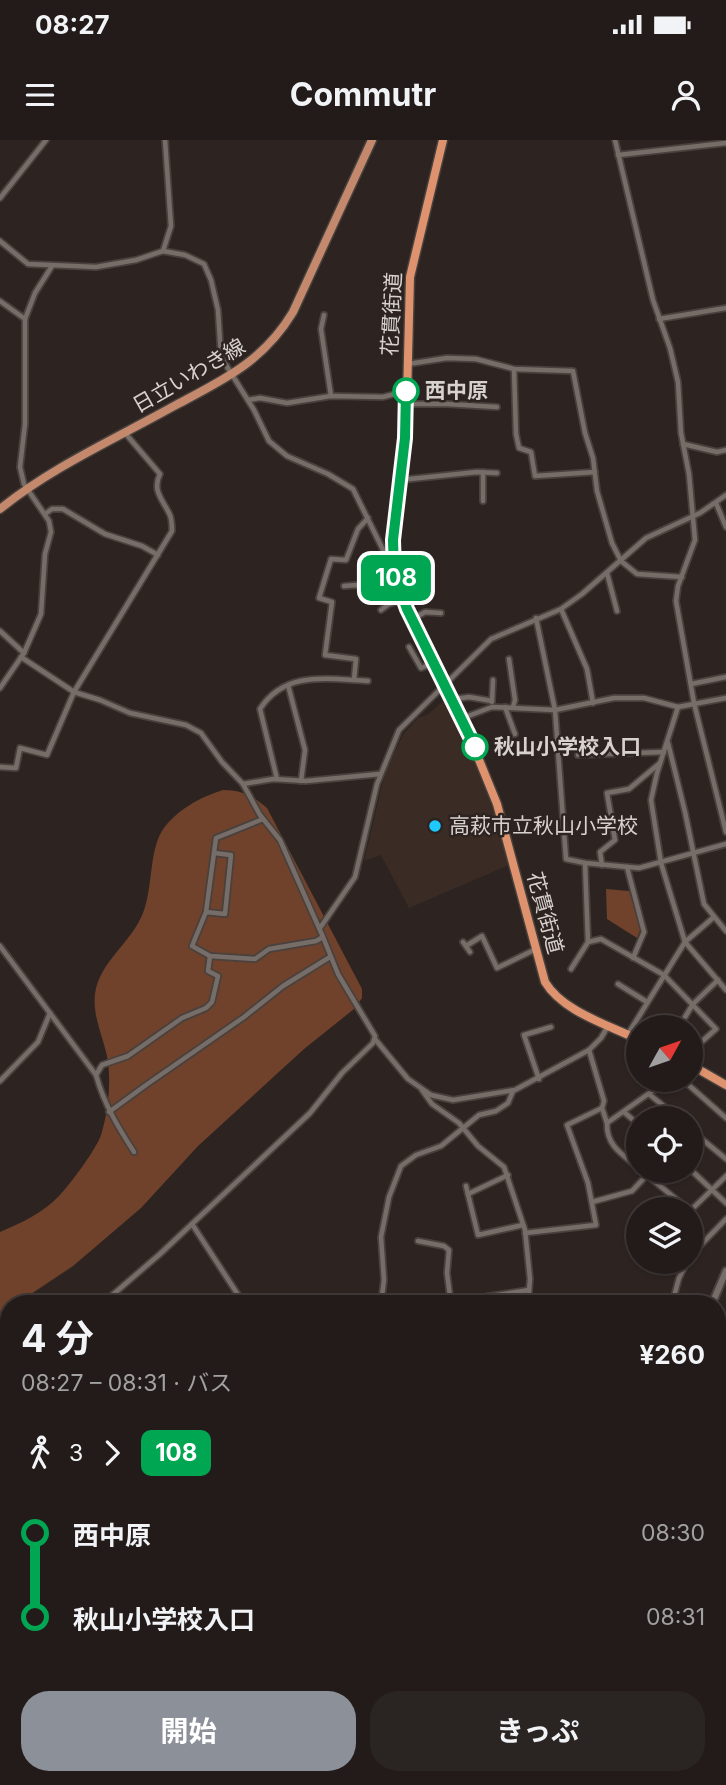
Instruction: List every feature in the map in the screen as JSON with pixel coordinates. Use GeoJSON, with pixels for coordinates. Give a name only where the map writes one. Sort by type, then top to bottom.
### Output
{"type":"FeatureCollection","features":[{"type":"Feature","properties":{"kind":"highway","name":"花貫街道"},"geometry":{"type":"LineString","coordinates":[[443,140],[412,265],[405,438],[393,540],[395,574],[412,619],[462,718],[497,804],[545,982],[549,989],[570,1005],[626,1033]]}},
{"type":"Feature","properties":{"kind":"highway"},"geometry":{"type":"LineString","coordinates":[[704,1072],[726,1085]]}},
{"type":"Feature","properties":{"kind":"main road","name":"日立いわき線"},"geometry":{"type":"LineString","coordinates":[[0,509],[70,462],[232,375],[262,352],[281,332],[293,312],[372,140]]}},
{"type":"Feature","properties":{"kind":"street"},"geometry":{"type":"LineString","coordinates":[[0,198],[46,140]]}},
{"type":"Feature","properties":{"kind":"street"},"geometry":{"type":"LineString","coordinates":[[163,251],[172,215],[165,140]]}},
{"type":"Feature","properties":{"kind":"street"},"geometry":{"type":"LineString","coordinates":[[615,140],[659,319],[670,348],[678,382],[695,540],[676,601],[694,703],[726,832]]}},
{"type":"Feature","properties":{"kind":"street"},"geometry":{"type":"LineString","coordinates":[[618,155],[726,143]]}},
{"type":"Feature","properties":{"kind":"street"},"geometry":{"type":"LineString","coordinates":[[0,240],[28,264],[96,267],[136,260],[163,251],[185,255],[204,264],[218,310],[222,357],[271,445],[287,456],[347,484],[356,495],[395,574],[344,586]]}},
{"type":"Feature","properties":{"kind":"street"},"geometry":{"type":"LineString","coordinates":[[0,688],[23,655],[41,614],[45,554],[51,531],[49,521],[21,478],[25,424],[25,319],[35,293],[53,266]]}},
{"type":"Feature","properties":{"kind":"street"},"geometry":{"type":"LineString","coordinates":[[0,301],[25,319]]}},
{"type":"Feature","properties":{"kind":"street"},"geometry":{"type":"LineString","coordinates":[[659,319],[726,308]]}},
{"type":"Feature","properties":{"kind":"street"},"geometry":{"type":"LineString","coordinates":[[324,316],[321,329],[331,396]]}},
{"type":"Feature","properties":{"kind":"street"},"geometry":{"type":"LineString","coordinates":[[407,364],[447,358],[476,359],[514,369],[573,371],[577,399],[593,458],[597,491],[612,543],[621,561],[637,574],[682,577]]}},
{"type":"Feature","properties":{"kind":"street"},"geometry":{"type":"LineString","coordinates":[[514,369],[516,434],[519,448],[531,452],[535,477],[595,472]]}},
{"type":"Feature","properties":{"kind":"street"},"geometry":{"type":"LineString","coordinates":[[248,400],[260,398],[287,403],[331,396],[383,397],[406,391]]}},
{"type":"Feature","properties":{"kind":"street"},"geometry":{"type":"LineString","coordinates":[[406,404],[496,407]]}},
{"type":"Feature","properties":{"kind":"street"},"geometry":{"type":"LineString","coordinates":[[0,767],[16,768],[20,748],[47,755],[74,692],[172,531],[171,516],[160,499],[156,483],[160,474],[125,433]]}},
{"type":"Feature","properties":{"kind":"street"},"geometry":{"type":"LineString","coordinates":[[683,444],[701,450],[724,450],[726,458]]}},
{"type":"Feature","properties":{"kind":"street"},"geometry":{"type":"LineString","coordinates":[[483,501],[484,472]]}},
{"type":"Feature","properties":{"kind":"street"},"geometry":{"type":"LineString","coordinates":[[400,480],[497,473]]}},
{"type":"Feature","properties":{"kind":"street"},"geometry":{"type":"LineString","coordinates":[[320,928],[355,877],[380,774],[399,730],[491,639],[561,609],[646,538],[692,517],[726,495]]}},
{"type":"Feature","properties":{"kind":"street"},"geometry":{"type":"LineString","coordinates":[[716,503],[726,527]]}},
{"type":"Feature","properties":{"kind":"street"},"geometry":{"type":"LineString","coordinates":[[45,514],[52,509],[62,509],[105,534],[142,546],[158,555]]}},
{"type":"Feature","properties":{"kind":"street"},"geometry":{"type":"LineString","coordinates":[[354,680],[356,659],[325,654],[332,602],[318,598],[331,559],[346,560],[358,529],[368,518]]}},
{"type":"Feature","properties":{"kind":"street"},"geometry":{"type":"LineString","coordinates":[[607,573],[617,611]]}},
{"type":"Feature","properties":{"kind":"street"},"geometry":{"type":"LineString","coordinates":[[381,610],[403,599]]}},
{"type":"Feature","properties":{"kind":"street"},"geometry":{"type":"LineString","coordinates":[[561,609],[587,669],[593,703]]}},
{"type":"Feature","properties":{"kind":"street"},"geometry":{"type":"LineString","coordinates":[[412,619],[425,612],[441,613]]}},
{"type":"Feature","properties":{"kind":"street"},"geometry":{"type":"LineString","coordinates":[[536,618],[555,710],[566,859],[639,868],[726,844]]}},
{"type":"Feature","properties":{"kind":"street"},"geometry":{"type":"LineString","coordinates":[[0,631],[23,655],[74,692],[130,713],[186,725],[197,730],[243,783],[284,848],[330,957],[374,1031],[375,1039],[400,1071],[422,1089],[438,1097],[453,1100],[513,1091],[589,1050],[609,1025]]}},
{"type":"Feature","properties":{"kind":"street"},"geometry":{"type":"LineString","coordinates":[[409,647],[421,668],[435,662]]}},
{"type":"Feature","properties":{"kind":"street"},"geometry":{"type":"LineString","coordinates":[[509,659],[515,700],[513,707]]}},
{"type":"Feature","properties":{"kind":"street"},"geometry":{"type":"LineString","coordinates":[[277,779],[260,709],[268,697],[288,685],[314,677],[368,681]]}},
{"type":"Feature","properties":{"kind":"street"},"geometry":{"type":"LineString","coordinates":[[691,684],[726,677]]}},
{"type":"Feature","properties":{"kind":"street"},"geometry":{"type":"LineString","coordinates":[[492,704],[493,680]]}},
{"type":"Feature","properties":{"kind":"street"},"geometry":{"type":"LineString","coordinates":[[288,685],[305,750],[301,781]]}},
{"type":"Feature","properties":{"kind":"street"},"geometry":{"type":"LineString","coordinates":[[453,699],[469,696],[505,707],[555,710],[614,698],[643,698],[678,707],[726,698]]}},
{"type":"Feature","properties":{"kind":"street"},"geometry":{"type":"LineString","coordinates":[[462,718],[492,704]]}},
{"type":"Feature","properties":{"kind":"street"},"geometry":{"type":"LineString","coordinates":[[505,707],[515,734]]}},
{"type":"Feature","properties":{"kind":"street"},"geometry":{"type":"LineString","coordinates":[[678,707],[651,800],[662,863],[685,942],[726,990]]}},
{"type":"Feature","properties":{"kind":"street"},"geometry":{"type":"LineString","coordinates":[[667,743],[704,904],[726,931]]}},
{"type":"Feature","properties":{"kind":"street"},"geometry":{"type":"LineString","coordinates":[[578,755],[664,751]]}},
{"type":"Feature","properties":{"kind":"street"},"geometry":{"type":"LineString","coordinates":[[602,865],[600,852],[615,840],[607,793],[629,789],[661,762]]}},
{"type":"Feature","properties":{"kind":"street"},"geometry":{"type":"LineString","coordinates":[[243,783],[380,774]]}},
{"type":"Feature","properties":{"kind":"street"},"geometry":{"type":"LineString","coordinates":[[263,818],[216,838],[206,912],[192,946],[210,956],[255,959],[269,949],[316,941],[323,937]]}},
{"type":"Feature","properties":{"kind":"street"},"geometry":{"type":"LineString","coordinates":[[206,912],[225,914],[229,896],[231,855],[214,853]]}},
{"type":"Feature","properties":{"kind":"street"},"geometry":{"type":"LineString","coordinates":[[571,970],[588,942],[585,863]]}},
{"type":"Feature","properties":{"kind":"street"},"geometry":{"type":"LineString","coordinates":[[626,867],[644,932],[633,958]]}},
{"type":"Feature","properties":{"kind":"street"},"geometry":{"type":"LineString","coordinates":[[639,1015],[685,942],[714,916]]}},
{"type":"Feature","properties":{"kind":"street"},"geometry":{"type":"LineString","coordinates":[[470,952],[464,944],[482,936],[497,968],[536,949]]}},
{"type":"Feature","properties":{"kind":"street"},"geometry":{"type":"LineString","coordinates":[[588,942],[601,940],[664,975],[703,1015]]}},
{"type":"Feature","properties":{"kind":"street"},"geometry":{"type":"LineString","coordinates":[[0,946],[96,1075],[109,1112],[134,1152]]}},
{"type":"Feature","properties":{"kind":"street"},"geometry":{"type":"LineString","coordinates":[[96,1075],[102,1065],[128,1056],[182,1018],[206,1008],[212,1002],[218,976],[208,971],[210,956]]}},
{"type":"Feature","properties":{"kind":"street"},"geometry":{"type":"LineString","coordinates":[[109,1112],[244,1017],[283,986],[330,957]]}},
{"type":"Feature","properties":{"kind":"street"},"geometry":{"type":"LineString","coordinates":[[686,1015],[693,1004],[718,980]]}},
{"type":"Feature","properties":{"kind":"street"},"geometry":{"type":"LineString","coordinates":[[618,984],[647,1002]]}},
{"type":"Feature","properties":{"kind":"street"},"geometry":{"type":"LineString","coordinates":[[0,1081],[38,1042],[50,1013]]}},
{"type":"Feature","properties":{"kind":"street"},"geometry":{"type":"LineString","coordinates":[[704,1016],[716,1029],[704,1040]]}},
{"type":"Feature","properties":{"kind":"street"},"geometry":{"type":"LineString","coordinates":[[539,1079],[524,1035],[551,1027]]}},
{"type":"Feature","properties":{"kind":"street"},"geometry":{"type":"LineString","coordinates":[[112,1295],[310,1113],[342,1073],[375,1039]]}},
{"type":"Feature","properties":{"kind":"street"},"geometry":{"type":"LineString","coordinates":[[589,1050],[604,1101],[602,1108],[607,1124],[607,1136],[611,1144],[626,1157]]}},
{"type":"Feature","properties":{"kind":"street"},"geometry":{"type":"LineString","coordinates":[[422,1089],[432,1104],[463,1127],[478,1146],[502,1164],[508,1175],[525,1233],[530,1267],[529,1295]]}},
{"type":"Feature","properties":{"kind":"street"},"geometry":{"type":"LineString","coordinates":[[382,1295],[384,1280],[381,1237],[389,1197],[401,1166],[410,1159],[441,1146],[479,1115],[496,1111],[508,1103],[513,1091]]}},
{"type":"Feature","properties":{"kind":"street"},"geometry":{"type":"LineString","coordinates":[[607,1124],[652,1092]]}},
{"type":"Feature","properties":{"kind":"street"},"geometry":{"type":"LineString","coordinates":[[697,1092],[726,1118]]}},
{"type":"Feature","properties":{"kind":"street"},"geometry":{"type":"LineString","coordinates":[[649,1094],[664,1106]]}},
{"type":"Feature","properties":{"kind":"street"},"geometry":{"type":"LineString","coordinates":[[525,1233],[596,1225],[589,1183],[567,1125],[602,1108]]}},
{"type":"Feature","properties":{"kind":"street"},"geometry":{"type":"LineString","coordinates":[[703,1140],[726,1159]]}},
{"type":"Feature","properties":{"kind":"street"},"geometry":{"type":"LineString","coordinates":[[468,1194],[508,1175]]}},
{"type":"Feature","properties":{"kind":"street"},"geometry":{"type":"LineString","coordinates":[[703,1198],[726,1175]]}},
{"type":"Feature","properties":{"kind":"street"},"geometry":{"type":"LineString","coordinates":[[703,1180],[726,1203]]}},
{"type":"Feature","properties":{"kind":"street"},"geometry":{"type":"LineString","coordinates":[[592,1202],[632,1191],[636,1183]]}},
{"type":"Feature","properties":{"kind":"street"},"geometry":{"type":"LineString","coordinates":[[657,1183],[674,1197]]}},
{"type":"Feature","properties":{"kind":"street"},"geometry":{"type":"LineString","coordinates":[[466,1186],[478,1235],[523,1225]]}},
{"type":"Feature","properties":{"kind":"street"},"geometry":{"type":"LineString","coordinates":[[703,1243],[726,1219]]}},
{"type":"Feature","properties":{"kind":"street"},"geometry":{"type":"LineString","coordinates":[[192,1224],[238,1295]]}},
{"type":"Feature","properties":{"kind":"street"},"geometry":{"type":"LineString","coordinates":[[418,1241],[444,1246],[449,1250],[447,1273],[450,1295]]}},
{"type":"Feature","properties":{"kind":"street"},"geometry":{"type":"LineString","coordinates":[[716,1295],[726,1271]]}},
{"type":"Feature","properties":{"kind":"street"},"geometry":{"type":"LineString","coordinates":[[674,1295],[680,1274]]}},
{"type":"Feature","properties":{"kind":"street"},"geometry":{"type":"LineString","coordinates":[[497,1295],[529,1290]]}},
{"type":"Feature","properties":{"kind":"shaded area","name":"高萩市立秋山小学校"},"geometry":{"type":"Polygon","coordinates":[[[447,697],[489,797],[509,865],[409,908],[381,855],[364,861],[386,769],[403,735],[418,718],[429,714],[447,697]]]}},
{"type":"Feature","properties":{"kind":"shaded area"},"geometry":{"type":"Polygon","coordinates":[[[223,790],[236,791],[247,794],[267,808],[362,989],[362,998],[354,1009],[304,1049],[198,1146],[141,1208],[73,1266],[30,1295],[0,1295],[0,1232],[31,1217],[53,1202],[82,1167],[101,1135],[108,1099],[109,1071],[95,1011],[98,983],[109,962],[143,913],[153,860],[162,831],[181,811],[223,790]]]}},
{"type":"Feature","properties":{"kind":"shaded area"},"geometry":{"type":"Polygon","coordinates":[[[606,889],[629,891],[641,928],[637,938],[607,919],[606,889]]]}},
{"type":"Feature","properties":{"kind":"bus line","name":"108"},"geometry":{"type":"LineString","coordinates":[[406,391],[405,438],[393,540],[394,572],[407,609],[475,747]]}},
{"type":"Feature","properties":{"kind":"place","name":"西中原"},"geometry":{"type":"Point","coordinates":[406,391]}},
{"type":"Feature","properties":{"kind":"place","name":"秋山小学校入口"},"geometry":{"type":"Point","coordinates":[475,747]}},
{"type":"Feature","properties":{"kind":"place","name":"高萩市立秋山小学校"},"geometry":{"type":"Point","coordinates":[435,826]}}]}
